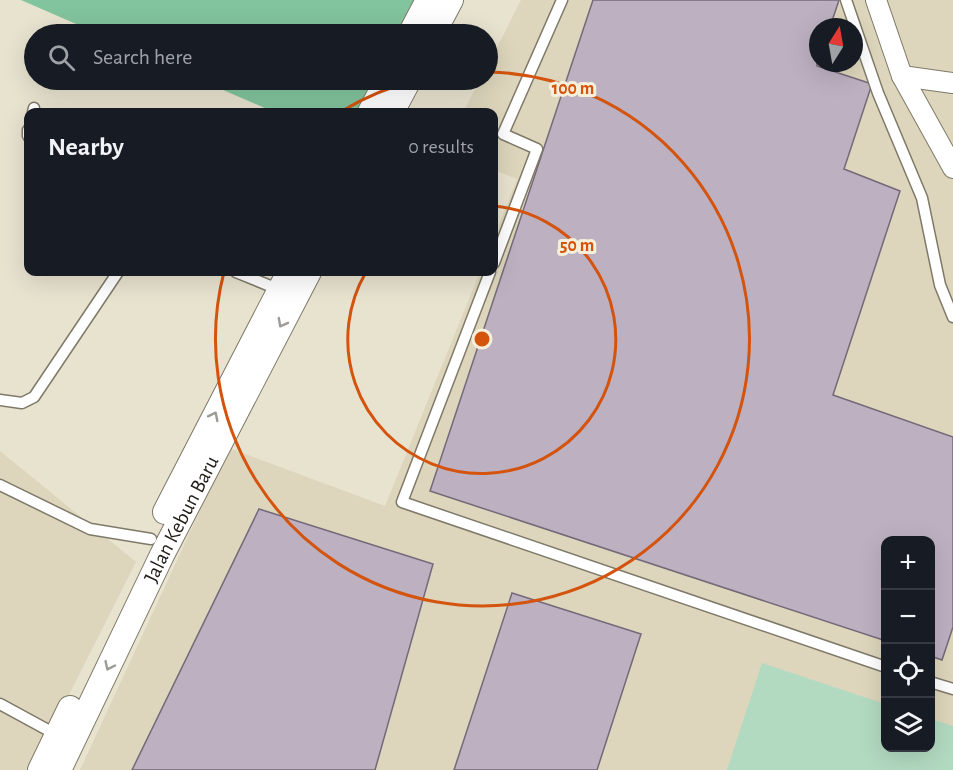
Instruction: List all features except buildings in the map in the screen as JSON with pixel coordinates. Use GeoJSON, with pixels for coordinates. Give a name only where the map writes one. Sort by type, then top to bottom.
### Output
{"type":"FeatureCollection","features":[{"type":"Feature","properties":{"kind":"street"},"geometry":{"type":"LineString","coordinates":[[415,24],[428,0]]}},
{"type":"Feature","properties":{"kind":"street"},"geometry":{"type":"LineString","coordinates":[[438,24],[451,0]]}},
{"type":"Feature","properties":{"kind":"street"},"geometry":{"type":"LineString","coordinates":[[876,0],[902,76],[953,168]]}},
{"type":"Feature","properties":{"kind":"street"},"geometry":{"type":"LineString","coordinates":[[902,76],[953,83]]}},
{"type":"Feature","properties":{"kind":"street"},"geometry":{"type":"LineString","coordinates":[[372,108],[382,90]]}},
{"type":"Feature","properties":{"kind":"street"},"geometry":{"type":"LineString","coordinates":[[394,108],[404,90]]}},
{"type":"Feature","properties":{"kind":"street","name":"Jalan Kebun Baru"},"geometry":{"type":"LineString","coordinates":[[59,770],[162,555],[307,276]]}},
{"type":"Feature","properties":{"kind":"street","name":"Jalan Kebun Baru"},"geometry":{"type":"LineString","coordinates":[[39,770],[151,539],[284,281]]}},
{"type":"Feature","properties":{"kind":"lane"},"geometry":{"type":"LineString","coordinates":[[498,252],[537,149],[503,134],[562,0]]}},
{"type":"Feature","properties":{"kind":"lane"},"geometry":{"type":"LineString","coordinates":[[846,0],[878,93],[922,198],[940,285],[953,317]]}},
{"type":"Feature","properties":{"kind":"lane"},"geometry":{"type":"LineString","coordinates":[[0,400],[22,403],[34,397],[115,276]]}},
{"type":"Feature","properties":{"kind":"lane"},"geometry":{"type":"LineString","coordinates":[[257,276],[284,281]]}},
{"type":"Feature","properties":{"kind":"lane"},"geometry":{"type":"LineString","coordinates":[[488,276],[402,502],[881,665]]}},
{"type":"Feature","properties":{"kind":"lane"},"geometry":{"type":"LineString","coordinates":[[0,485],[90,529],[151,539]]}},
{"type":"Feature","properties":{"kind":"lane"},"geometry":{"type":"LineString","coordinates":[[935,684],[953,689]]}},
{"type":"Feature","properties":{"kind":"lane"},"geometry":{"type":"LineString","coordinates":[[0,704],[57,735]]}},
{"type":"Feature","properties":{"kind":"shaded area"},"geometry":{"type":"Polygon","coordinates":[[[521,0],[953,0],[953,770],[80,770],[229,448],[385,506],[478,276],[498,276],[498,227],[517,179],[498,172],[498,108],[465,108],[475,90],[498,90],[498,45],[521,0]]]}},
{"type":"Feature","properties":{"kind":"shaded area"},"geometry":{"type":"Polygon","coordinates":[[[0,451],[136,562],[31,770],[0,770],[0,451]]]}},
{"type":"Feature","properties":{"kind":"green space"},"geometry":{"type":"Polygon","coordinates":[[[21,0],[415,0],[403,24],[76,24],[21,0]]]}},
{"type":"Feature","properties":{"kind":"green space"},"geometry":{"type":"Polygon","coordinates":[[[223,90],[371,90],[361,108],[265,108],[223,90]]]}},
{"type":"Feature","properties":{"kind":"green space"},"geometry":{"type":"Polygon","coordinates":[[[762,663],[881,703],[881,752],[935,752],[935,720],[953,726],[953,770],[727,770],[762,663]]]}}]}
